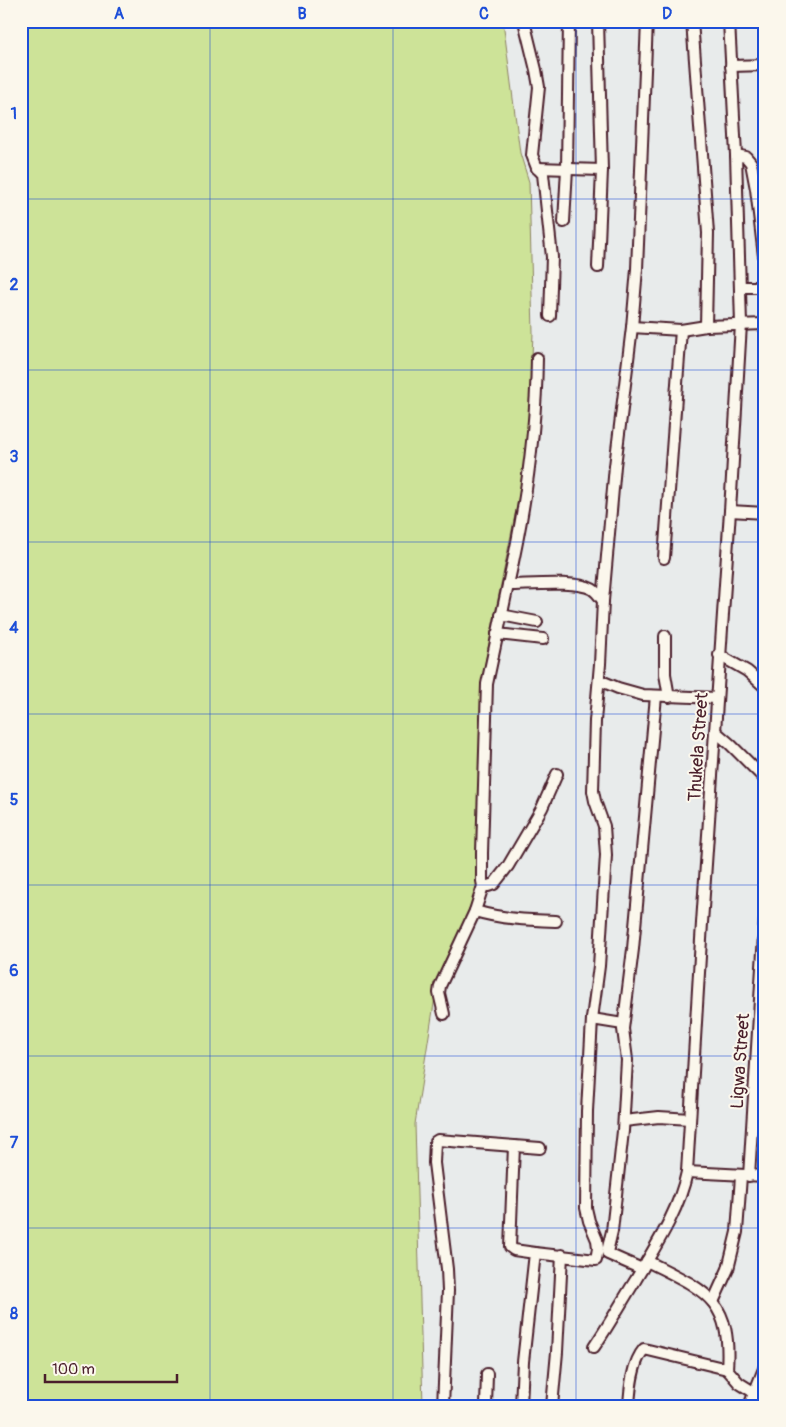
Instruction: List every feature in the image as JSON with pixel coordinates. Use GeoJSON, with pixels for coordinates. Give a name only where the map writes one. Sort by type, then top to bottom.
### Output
{"type":"FeatureCollection","features":[{"type":"Feature","properties":{"kind":"street"},"geometry":{"type":"LineString","coordinates":[[524,21],[538,79],[532,155],[537,168],[543,174],[552,257],[550,316]]}},
{"type":"Feature","properties":{"kind":"street"},"geometry":{"type":"LineString","coordinates":[[564,222],[567,169],[569,21]]}},
{"type":"Feature","properties":{"kind":"street"},"geometry":{"type":"LineString","coordinates":[[598,21],[602,170],[598,267]]}},
{"type":"Feature","properties":{"kind":"street"},"geometry":{"type":"LineString","coordinates":[[514,1146],[510,1247],[514,1250],[596,1260],[598,1248],[596,1237],[587,1215],[586,1201],[587,1112],[592,1019],[599,966],[606,856],[604,826],[593,791],[595,721],[617,441],[638,269],[647,21]]}},
{"type":"Feature","properties":{"kind":"street"},"geometry":{"type":"LineString","coordinates":[[692,21],[707,225],[708,280],[706,326]]}},
{"type":"Feature","properties":{"kind":"street","name":"Thukela Street"},"geometry":{"type":"LineString","coordinates":[[594,1347],[644,1265],[679,1199],[687,1172],[741,324],[736,155],[729,21]]}},
{"type":"Feature","properties":{"kind":"street"},"geometry":{"type":"LineString","coordinates":[[731,66],[765,65]]}},
{"type":"Feature","properties":{"kind":"street"},"geometry":{"type":"LineString","coordinates":[[736,155],[746,157],[751,163],[765,265]]}},
{"type":"Feature","properties":{"kind":"street"},"geometry":{"type":"LineString","coordinates":[[537,168],[602,170]]}},
{"type":"Feature","properties":{"kind":"street"},"geometry":{"type":"LineString","coordinates":[[740,287],[765,287]]}},
{"type":"Feature","properties":{"kind":"street"},"geometry":{"type":"LineString","coordinates":[[632,327],[681,330],[706,326],[765,324]]}},
{"type":"Feature","properties":{"kind":"street"},"geometry":{"type":"LineString","coordinates":[[664,558],[681,330]]}},
{"type":"Feature","properties":{"kind":"street"},"geometry":{"type":"LineString","coordinates":[[444,1014],[439,994],[440,986],[475,912],[483,886],[488,684],[517,540],[533,442],[537,398],[537,358]]}},
{"type":"Feature","properties":{"kind":"street"},"geometry":{"type":"LineString","coordinates":[[730,510],[765,513]]}},
{"type":"Feature","properties":{"kind":"street"},"geometry":{"type":"LineString","coordinates":[[508,585],[583,586],[594,591],[603,601]]}},
{"type":"Feature","properties":{"kind":"street"},"geometry":{"type":"LineString","coordinates":[[501,615],[537,622]]}},
{"type":"Feature","properties":{"kind":"street"},"geometry":{"type":"LineString","coordinates":[[497,634],[543,639]]}},
{"type":"Feature","properties":{"kind":"street"},"geometry":{"type":"LineString","coordinates":[[665,636],[665,674],[669,697]]}},
{"type":"Feature","properties":{"kind":"street"},"geometry":{"type":"LineString","coordinates":[[720,655],[747,671],[765,687]]}},
{"type":"Feature","properties":{"kind":"street"},"geometry":{"type":"LineString","coordinates":[[599,680],[630,692],[656,696],[717,698]]}},
{"type":"Feature","properties":{"kind":"street"},"geometry":{"type":"LineString","coordinates":[[656,696],[633,949],[623,1024],[627,1060],[624,1121],[612,1231],[607,1253],[644,1265],[693,1285],[704,1292],[714,1302],[726,1329],[728,1341],[726,1369]]}},
{"type":"Feature","properties":{"kind":"street"},"geometry":{"type":"LineString","coordinates":[[716,732],[765,779]]}},
{"type":"Feature","properties":{"kind":"street"},"geometry":{"type":"LineString","coordinates":[[483,886],[494,884],[508,866],[542,808],[557,774]]}},
{"type":"Feature","properties":{"kind":"street"},"geometry":{"type":"LineString","coordinates":[[475,912],[520,919],[556,921]]}},
{"type":"Feature","properties":{"kind":"street","name":"Ligwa Street"},"geometry":{"type":"LineString","coordinates":[[714,1302],[728,1269],[737,1232],[745,1176],[765,918]]}},
{"type":"Feature","properties":{"kind":"street"},"geometry":{"type":"LineString","coordinates":[[592,1019],[623,1024]]}},
{"type":"Feature","properties":{"kind":"street"},"geometry":{"type":"LineString","coordinates":[[624,1121],[656,1117],[690,1119]]}},
{"type":"Feature","properties":{"kind":"street"},"geometry":{"type":"LineString","coordinates":[[443,1406],[447,1283],[436,1188],[434,1144],[438,1140],[540,1148]]}},
{"type":"Feature","properties":{"kind":"street"},"geometry":{"type":"LineString","coordinates":[[687,1172],[765,1176]]}},
{"type":"Feature","properties":{"kind":"street"},"geometry":{"type":"LineString","coordinates":[[521,1406],[523,1362],[535,1253]]}},
{"type":"Feature","properties":{"kind":"street"},"geometry":{"type":"LineString","coordinates":[[552,1406],[562,1255]]}},
{"type":"Feature","properties":{"kind":"street"},"geometry":{"type":"LineString","coordinates":[[629,1406],[632,1380],[637,1361],[644,1349],[726,1369],[739,1383],[755,1393]]}},
{"type":"Feature","properties":{"kind":"street"},"geometry":{"type":"LineString","coordinates":[[749,1406],[765,1366]]}},
{"type":"Feature","properties":{"kind":"street"},"geometry":{"type":"LineString","coordinates":[[486,1406],[487,1374]]}},
{"type":"Feature","properties":{"kind":"green space"},"geometry":{"type":"Polygon","coordinates":[[[21,21],[503,21],[520,153],[529,182],[533,333],[528,451],[482,678],[480,910],[436,991],[415,1124],[423,1406],[21,1406],[21,21]]]}}]}
